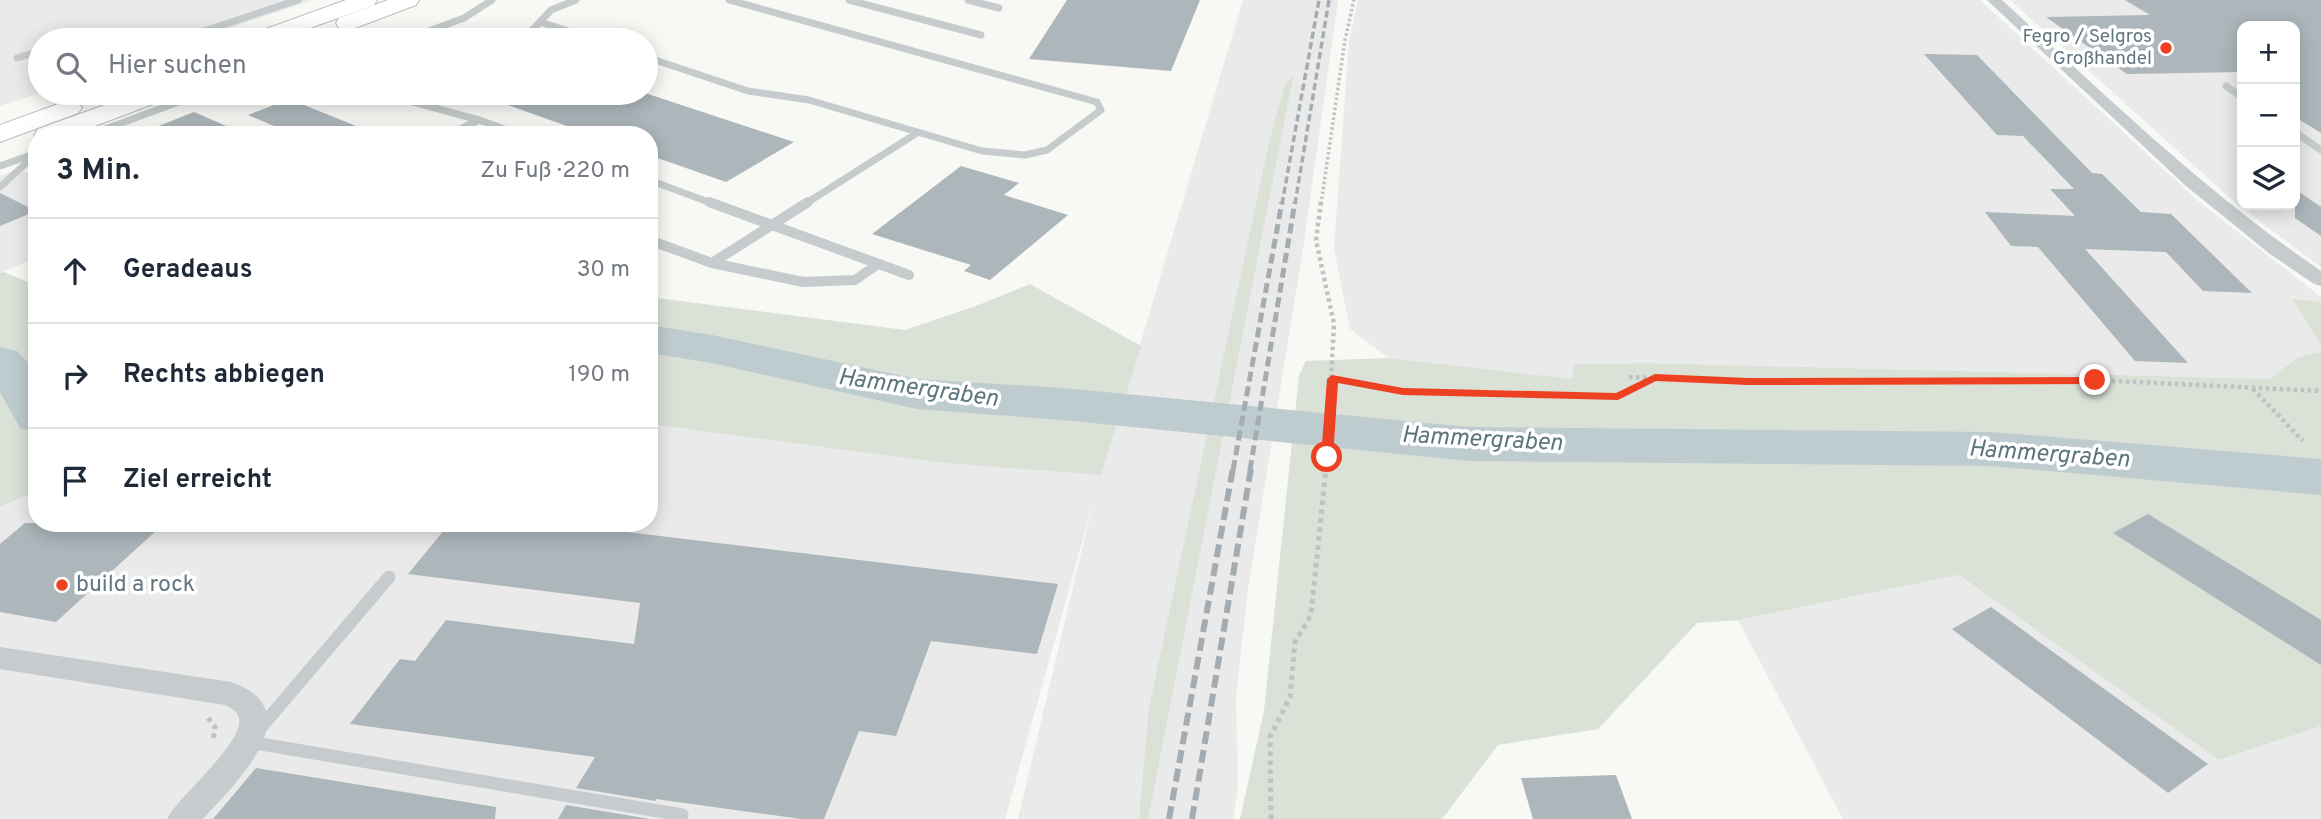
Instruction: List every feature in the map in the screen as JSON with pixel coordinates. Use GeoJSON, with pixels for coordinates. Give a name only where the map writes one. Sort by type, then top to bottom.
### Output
{"type":"FeatureCollection","features":[{"type":"Feature","properties":{"kind":"main road"},"geometry":{"type":"LineString","coordinates":[[288,28],[366,0]]}},
{"type":"Feature","properties":{"kind":"main road"},"geometry":{"type":"LineString","coordinates":[[333,28],[408,0]]}},
{"type":"Feature","properties":{"kind":"main road"},"geometry":{"type":"LineString","coordinates":[[0,134],[79,105]]}},
{"type":"Feature","properties":{"kind":"main road"},"geometry":{"type":"LineString","coordinates":[[71,126],[128,105]]}},
{"type":"Feature","properties":{"kind":"main road"},"geometry":{"type":"LineString","coordinates":[[0,153],[28,142]]}},
{"type":"Feature","properties":{"kind":"street"},"geometry":{"type":"LineString","coordinates":[[1994,0],[2205,193],[2292,261],[2321,280]]}},
{"type":"Feature","properties":{"kind":"street"},"geometry":{"type":"LineString","coordinates":[[0,658],[231,694],[246,703],[255,720],[249,742],[183,819]]}},
{"type":"Feature","properties":{"kind":"lane"},"geometry":{"type":"LineString","coordinates":[[216,28],[298,0]]}},
{"type":"Feature","properties":{"kind":"lane"},"geometry":{"type":"LineString","coordinates":[[437,28],[464,18],[492,0]]}},
{"type":"Feature","properties":{"kind":"lane"},"geometry":{"type":"LineString","coordinates":[[534,28],[551,10],[576,0]]}},
{"type":"Feature","properties":{"kind":"lane"},"geometry":{"type":"LineString","coordinates":[[658,61],[748,91],[809,100],[982,151],[1025,155],[1047,150],[1101,110],[1097,102],[729,0]]}},
{"type":"Feature","properties":{"kind":"lane"},"geometry":{"type":"LineString","coordinates":[[849,0],[981,34]]}},
{"type":"Feature","properties":{"kind":"lane"},"geometry":{"type":"LineString","coordinates":[[968,0],[999,8]]}},
{"type":"Feature","properties":{"kind":"lane"},"geometry":{"type":"LineString","coordinates":[[540,22],[559,28]]}},
{"type":"Feature","properties":{"kind":"lane"},"geometry":{"type":"LineString","coordinates":[[17,58],[28,55]]}},
{"type":"Feature","properties":{"kind":"lane"},"geometry":{"type":"LineString","coordinates":[[2226,86],[2237,94]]}},
{"type":"Feature","properties":{"kind":"lane"},"geometry":{"type":"LineString","coordinates":[[113,126],[170,105]]}},
{"type":"Feature","properties":{"kind":"lane"},"geometry":{"type":"LineString","coordinates":[[424,105],[496,126]]}},
{"type":"Feature","properties":{"kind":"lane"},"geometry":{"type":"LineString","coordinates":[[467,126],[479,120]]}},
{"type":"Feature","properties":{"kind":"lane"},"geometry":{"type":"LineString","coordinates":[[712,263],[917,133]]}},
{"type":"Feature","properties":{"kind":"lane"},"geometry":{"type":"LineString","coordinates":[[2300,135],[2321,150]]}},
{"type":"Feature","properties":{"kind":"lane"},"geometry":{"type":"LineString","coordinates":[[0,166],[28,156]]}},
{"type":"Feature","properties":{"kind":"lane"},"geometry":{"type":"LineString","coordinates":[[0,187],[28,161]]}},
{"type":"Feature","properties":{"kind":"lane"},"geometry":{"type":"LineString","coordinates":[[658,183],[909,275]]}},
{"type":"Feature","properties":{"kind":"lane"},"geometry":{"type":"LineString","coordinates":[[658,243],[712,263],[803,282],[855,280],[878,264]]}},
{"type":"Feature","properties":{"kind":"lane"},"geometry":{"type":"LineString","coordinates":[[249,742],[389,577]]}},
{"type":"Feature","properties":{"kind":"lane"},"geometry":{"type":"LineString","coordinates":[[249,742],[682,815]]}},
{"type":"Feature","properties":{"kind":"path"},"geometry":{"type":"LineString","coordinates":[[1271,819],[1270,737],[1290,697],[1295,642],[1311,615],[1327,457],[1335,324],[1316,240],[1345,40],[1354,0]]}},
{"type":"Feature","properties":{"kind":"path"},"geometry":{"type":"LineString","coordinates":[[1629,377],[1748,382],[2095,380],[2321,391]]}},
{"type":"Feature","properties":{"kind":"path"},"geometry":{"type":"LineString","coordinates":[[1332,379],[1403,391],[1618,397],[1655,378]]}},
{"type":"Feature","properties":{"kind":"path"},"geometry":{"type":"LineString","coordinates":[[2252,388],[2303,441]]}},
{"type":"Feature","properties":{"kind":"shaded area"},"geometry":{"type":"Polygon","coordinates":[[[0,0],[313,0],[230,28],[28,28],[28,97],[0,106],[0,0]]]}},
{"type":"Feature","properties":{"kind":"shaded area"},"geometry":{"type":"Polygon","coordinates":[[[1243,0],[1338,0],[1304,242],[1248,589],[1236,697],[1238,788],[1233,819],[1018,819],[1093,503],[1005,819],[0,819],[0,507],[24,496],[28,496],[28,532],[658,532],[658,425],[943,463],[1101,475],[1243,0]]]}},
{"type":"Feature","properties":{"kind":"shaded area"},"geometry":{"type":"Polygon","coordinates":[[[1358,0],[1980,0],[2198,201],[2321,297],[2321,302],[2293,300],[2321,345],[2321,352],[2298,357],[2270,379],[1649,363],[1575,364],[1573,379],[1389,358],[1350,329],[1334,248],[1349,41],[1358,0]]]}},
{"type":"Feature","properties":{"kind":"shaded area"},"geometry":{"type":"Polygon","coordinates":[[[2010,0],[2321,0],[2321,267],[2245,210],[2300,210],[2300,21],[2237,21],[2237,204],[2010,0]]]}},
{"type":"Feature","properties":{"kind":"shaded area"},"geometry":{"type":"Polygon","coordinates":[[[1293,77],[1148,819],[1139,819],[1149,708],[1268,147],[1285,83],[1293,77]]]}},
{"type":"Feature","properties":{"kind":"shaded area"},"geometry":{"type":"Polygon","coordinates":[[[19,169],[28,174],[28,261],[0,273],[0,176],[19,169]]]}},
{"type":"Feature","properties":{"kind":"shaded area"},"geometry":{"type":"Polygon","coordinates":[[[4,272],[28,282],[28,496],[0,507],[0,273],[4,272]]]}},
{"type":"Feature","properties":{"kind":"shaded area"},"geometry":{"type":"Polygon","coordinates":[[[1030,284],[1141,346],[1101,475],[943,463],[658,425],[658,298],[905,330],[1030,284]]]}},
{"type":"Feature","properties":{"kind":"shaded area"},"geometry":{"type":"Polygon","coordinates":[[[2292,299],[2321,302],[2321,345],[2292,299]]]}},
{"type":"Feature","properties":{"kind":"shaded area"},"geometry":{"type":"Polygon","coordinates":[[[2321,352],[2321,726],[2219,760],[1959,575],[1738,620],[1697,623],[1598,729],[1498,745],[1442,819],[1240,819],[1264,711],[1299,375],[1306,361],[1389,358],[1572,379],[1575,364],[1649,363],[2270,379],[2298,357],[2321,352]]]}},
{"type":"Feature","properties":{"kind":"shaded area"},"geometry":{"type":"Polygon","coordinates":[[[1959,575],[2219,760],[2321,726],[2321,819],[1843,819],[1738,620],[1959,575]]]}},
{"type":"Feature","properties":{"kind":"building"},"geometry":{"type":"Polygon","coordinates":[[[1067,0],[1200,0],[1171,71],[1029,59],[1067,0]]]}},
{"type":"Feature","properties":{"kind":"building","name":"Fegro / Selgros Großhandel"},"geometry":{"type":"Polygon","coordinates":[[[2125,0],[2321,0],[2321,133],[2300,120],[2300,21],[2237,21],[2237,72],[2127,74],[2046,17],[2150,15],[2125,0]]]}},
{"type":"Feature","properties":{"kind":"building"},"geometry":{"type":"Polygon","coordinates":[[[1924,54],[1977,55],[2092,173],[2102,174],[2141,212],[2171,214],[2252,293],[2203,291],[2166,252],[2085,249],[2188,363],[2135,361],[2038,247],[2011,246],[1985,212],[2075,216],[2050,189],[2074,189],[2023,136],[1997,135],[1924,54]]]}},
{"type":"Feature","properties":{"kind":"building"},"geometry":{"type":"Polygon","coordinates":[[[658,97],[794,142],[726,182],[658,158],[658,126],[567,126],[508,105],[658,105],[658,97]]]}},
{"type":"Feature","properties":{"kind":"building"},"geometry":{"type":"Polygon","coordinates":[[[274,105],[304,105],[356,126],[274,126],[248,115],[274,105]]]}},
{"type":"Feature","properties":{"kind":"building"},"geometry":{"type":"Polygon","coordinates":[[[194,112],[226,126],[159,126],[194,112]]]}},
{"type":"Feature","properties":{"kind":"building"},"geometry":{"type":"Polygon","coordinates":[[[961,166],[1019,183],[1004,195],[1068,215],[990,280],[964,271],[971,265],[872,234],[961,166]]]}},
{"type":"Feature","properties":{"kind":"building"},"geometry":{"type":"Polygon","coordinates":[[[2300,192],[2321,207],[2321,236],[2295,218],[2295,210],[2300,210],[2300,192]]]}},
{"type":"Feature","properties":{"kind":"building"},"geometry":{"type":"Polygon","coordinates":[[[0,193],[28,207],[28,214],[0,226],[0,193]]]}},
{"type":"Feature","properties":{"kind":"building"},"geometry":{"type":"Polygon","coordinates":[[[2148,514],[2321,620],[2321,665],[2113,533],[2148,514]]]}},
{"type":"Feature","properties":{"kind":"building"},"geometry":{"type":"Polygon","coordinates":[[[25,523],[28,523],[28,532],[155,532],[56,622],[0,612],[0,544],[25,523]]]}},
{"type":"Feature","properties":{"kind":"building"},"geometry":{"type":"Polygon","coordinates":[[[443,532],[627,532],[1058,584],[1037,654],[931,641],[896,736],[859,731],[824,819],[801,819],[576,788],[595,757],[350,724],[400,659],[415,661],[446,620],[634,644],[640,603],[408,574],[443,532]]]}},
{"type":"Feature","properties":{"kind":"building"},"geometry":{"type":"Polygon","coordinates":[[[1991,607],[2208,764],[2168,793],[1952,629],[1991,607]]]}},
{"type":"Feature","properties":{"kind":"building"},"geometry":{"type":"Polygon","coordinates":[[[256,768],[496,807],[495,819],[213,819],[256,768]]]}},
{"type":"Feature","properties":{"kind":"building"},"geometry":{"type":"Polygon","coordinates":[[[1616,775],[1632,819],[1533,819],[1521,778],[1616,775]]]}},
{"type":"Feature","properties":{"kind":"building"},"geometry":{"type":"Polygon","coordinates":[[[566,805],[650,819],[558,819],[566,805]]]}},
{"type":"Feature","properties":{"kind":"waterway","name":"Hammergraben"},"geometry":{"type":"LineString","coordinates":[[658,340],[712,349],[917,394],[1063,404],[1469,444],[1991,449],[2321,477]]}},
{"type":"Feature","properties":{"kind":"waterway","name":"Hammergraben"},"geometry":{"type":"LineString","coordinates":[[0,361],[14,373],[28,400]]}},
{"type":"Feature","properties":{"kind":"railway"},"geometry":{"type":"LineString","coordinates":[[1282,204],[1319,0]]}},
{"type":"Feature","properties":{"kind":"railway"},"geometry":{"type":"LineString","coordinates":[[1295,204],[1329,0]]}},
{"type":"Feature","properties":{"kind":"railway"},"geometry":{"type":"LineString","coordinates":[[1233,470],[1282,202]]}},
{"type":"Feature","properties":{"kind":"railway"},"geometry":{"type":"LineString","coordinates":[[1250,470],[1295,202]]}},
{"type":"Feature","properties":{"kind":"railway"},"geometry":{"type":"LineString","coordinates":[[1169,819],[1233,468]]}},
{"type":"Feature","properties":{"kind":"railway"},"geometry":{"type":"LineString","coordinates":[[1192,819],[1251,468]]}},
{"type":"Feature","properties":{"kind":"place","name":"Fegro / Selgros Großhandel"},"geometry":{"type":"Point","coordinates":[2166,48]}},
{"type":"Feature","properties":{"kind":"place","name":"build a rock"},"geometry":{"type":"Point","coordinates":[62,585]}},
{"type":"Feature","properties":{"kind":"route"},"geometry":{"type":"LineString","coordinates":[[1327,457],[1332,379],[1403,391],[1618,397],[1655,378],[1748,382],[2095,380]]}}]}
